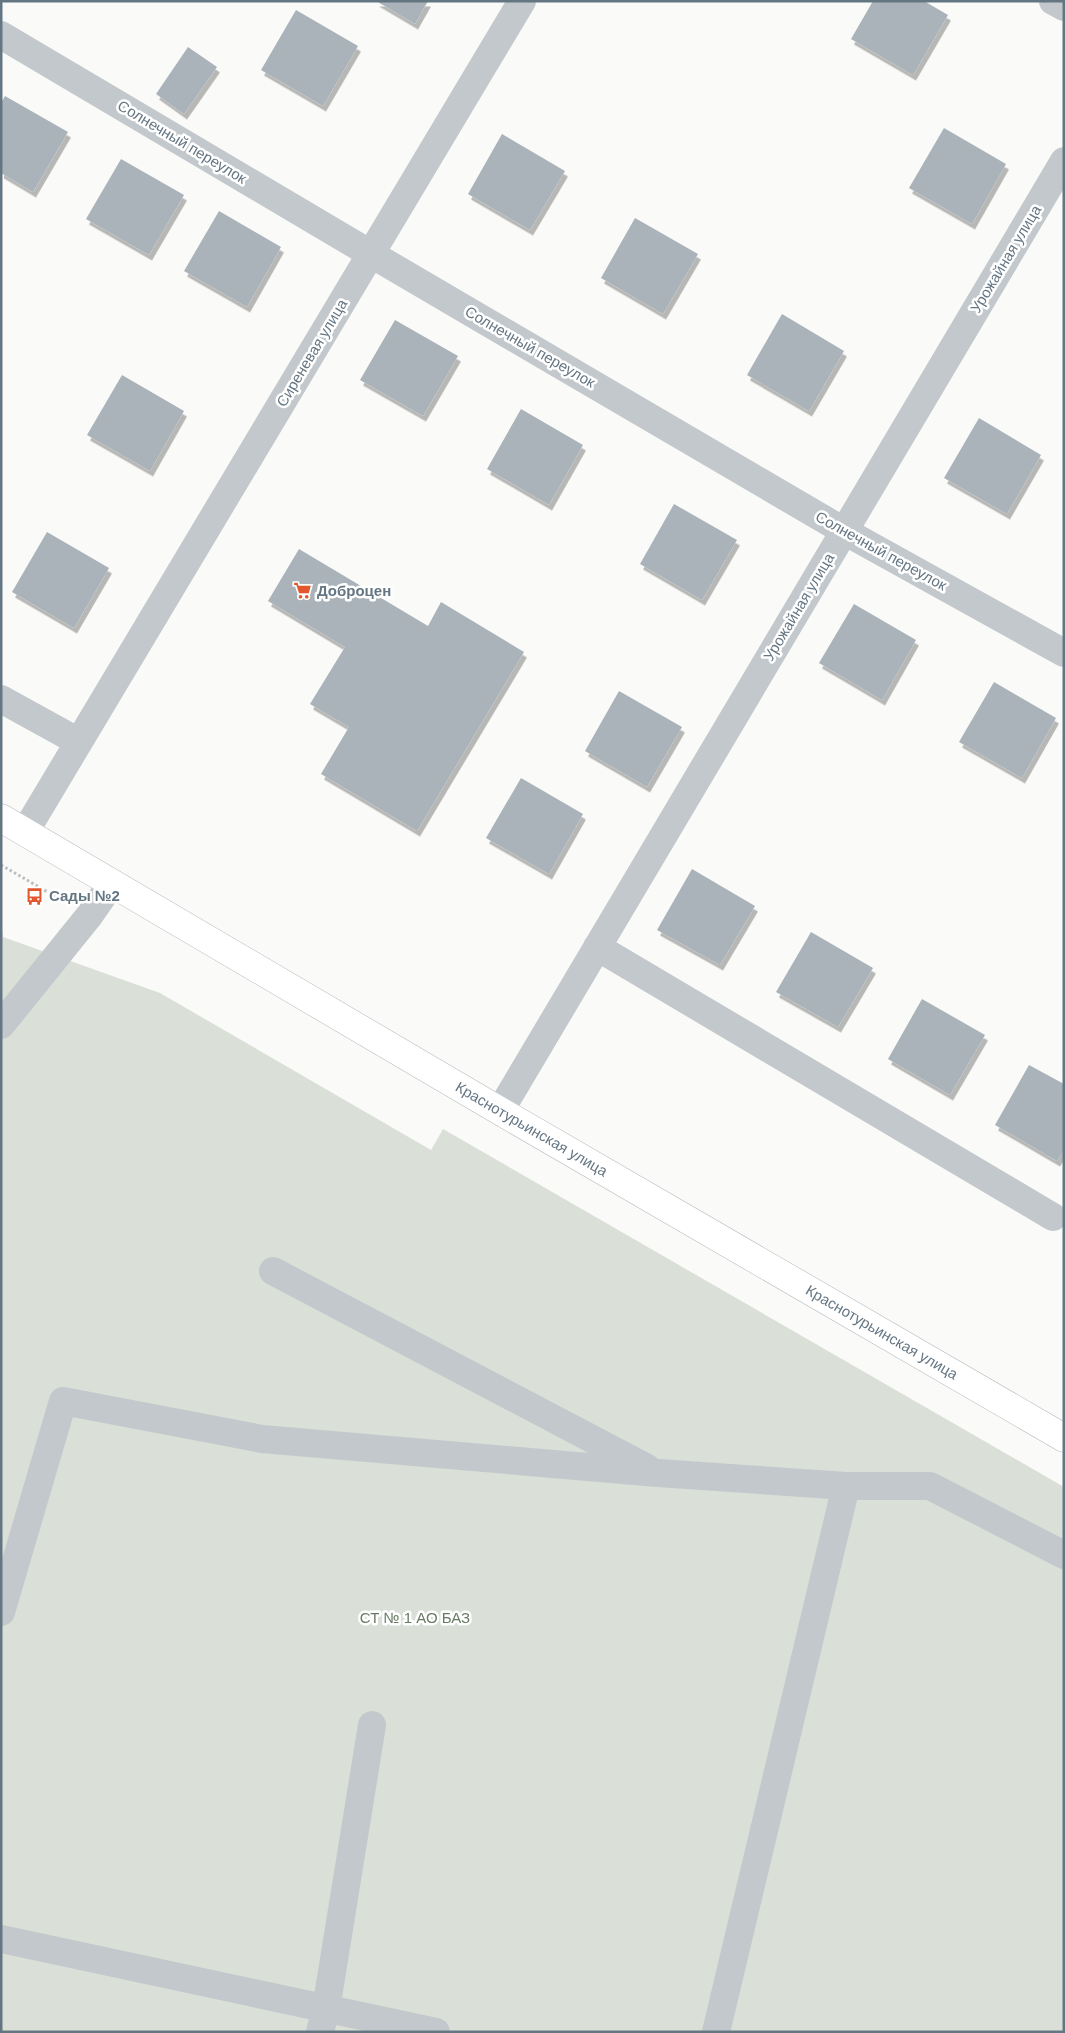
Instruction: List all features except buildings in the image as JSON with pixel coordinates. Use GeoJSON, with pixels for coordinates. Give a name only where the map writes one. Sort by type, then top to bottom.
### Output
{"type":"FeatureCollection","features":[{"type":"Feature","properties":{"kind":"main road","name":"Краснотурьинская улица"},"geometry":{"type":"LineString","coordinates":[[1,818],[500,1111],[1064,1438]]}},
{"type":"Feature","properties":{"kind":"street","name":"Сиреневая улица"},"geometry":{"type":"LineString","coordinates":[[25,832],[522,1]]}},
{"type":"Feature","properties":{"kind":"street"},"geometry":{"type":"LineString","coordinates":[[1053,1],[1064,7]]}},
{"type":"Feature","properties":{"kind":"street","name":"Солнечный переулок"},"geometry":{"type":"LineString","coordinates":[[1,35],[844,531],[1064,653]]}},
{"type":"Feature","properties":{"kind":"street","name":"Урожайная улица"},"geometry":{"type":"LineString","coordinates":[[500,1111],[1064,162]]}},
{"type":"Feature","properties":{"kind":"street"},"geometry":{"type":"LineString","coordinates":[[1,698],[79,742]]}},
{"type":"Feature","properties":{"kind":"street"},"geometry":{"type":"LineString","coordinates":[[1,1025],[89,916],[112,883]]}},
{"type":"Feature","properties":{"kind":"street"},"geometry":{"type":"LineString","coordinates":[[597,947],[1053,1217]]}},
{"type":"Feature","properties":{"kind":"street"},"geometry":{"type":"LineString","coordinates":[[273,1271],[658,1473]]}},
{"type":"Feature","properties":{"kind":"street"},"geometry":{"type":"LineString","coordinates":[[1,1612],[63,1401],[262,1438],[658,1473],[846,1486],[930,1486],[1064,1555]]}},
{"type":"Feature","properties":{"kind":"street"},"geometry":{"type":"LineString","coordinates":[[716,2032],[846,1486]]}},
{"type":"Feature","properties":{"kind":"street"},"geometry":{"type":"LineString","coordinates":[[323,2020],[372,1726]]}},
{"type":"Feature","properties":{"kind":"street"},"geometry":{"type":"LineString","coordinates":[[1,1939],[323,2020],[436,2032]]}},
{"type":"Feature","properties":{"kind":"path"},"geometry":{"type":"LineString","coordinates":[[1,865],[89,916]]}},
{"type":"Feature","properties":{"kind":"green space","name":"СТ № 1 АО БАЗ"},"geometry":{"type":"Polygon","coordinates":[[[1,922],[3,937],[160,993],[431,1150],[443,1129],[1064,1487],[1064,2032],[1,2032],[1,922]]]}},
{"type":"Feature","properties":{"kind":"place","name":"Доброцен"},"geometry":{"type":"Point","coordinates":[303,591]}},
{"type":"Feature","properties":{"kind":"place","name":"Сады №2"},"geometry":{"type":"Point","coordinates":[35,896]}}]}
